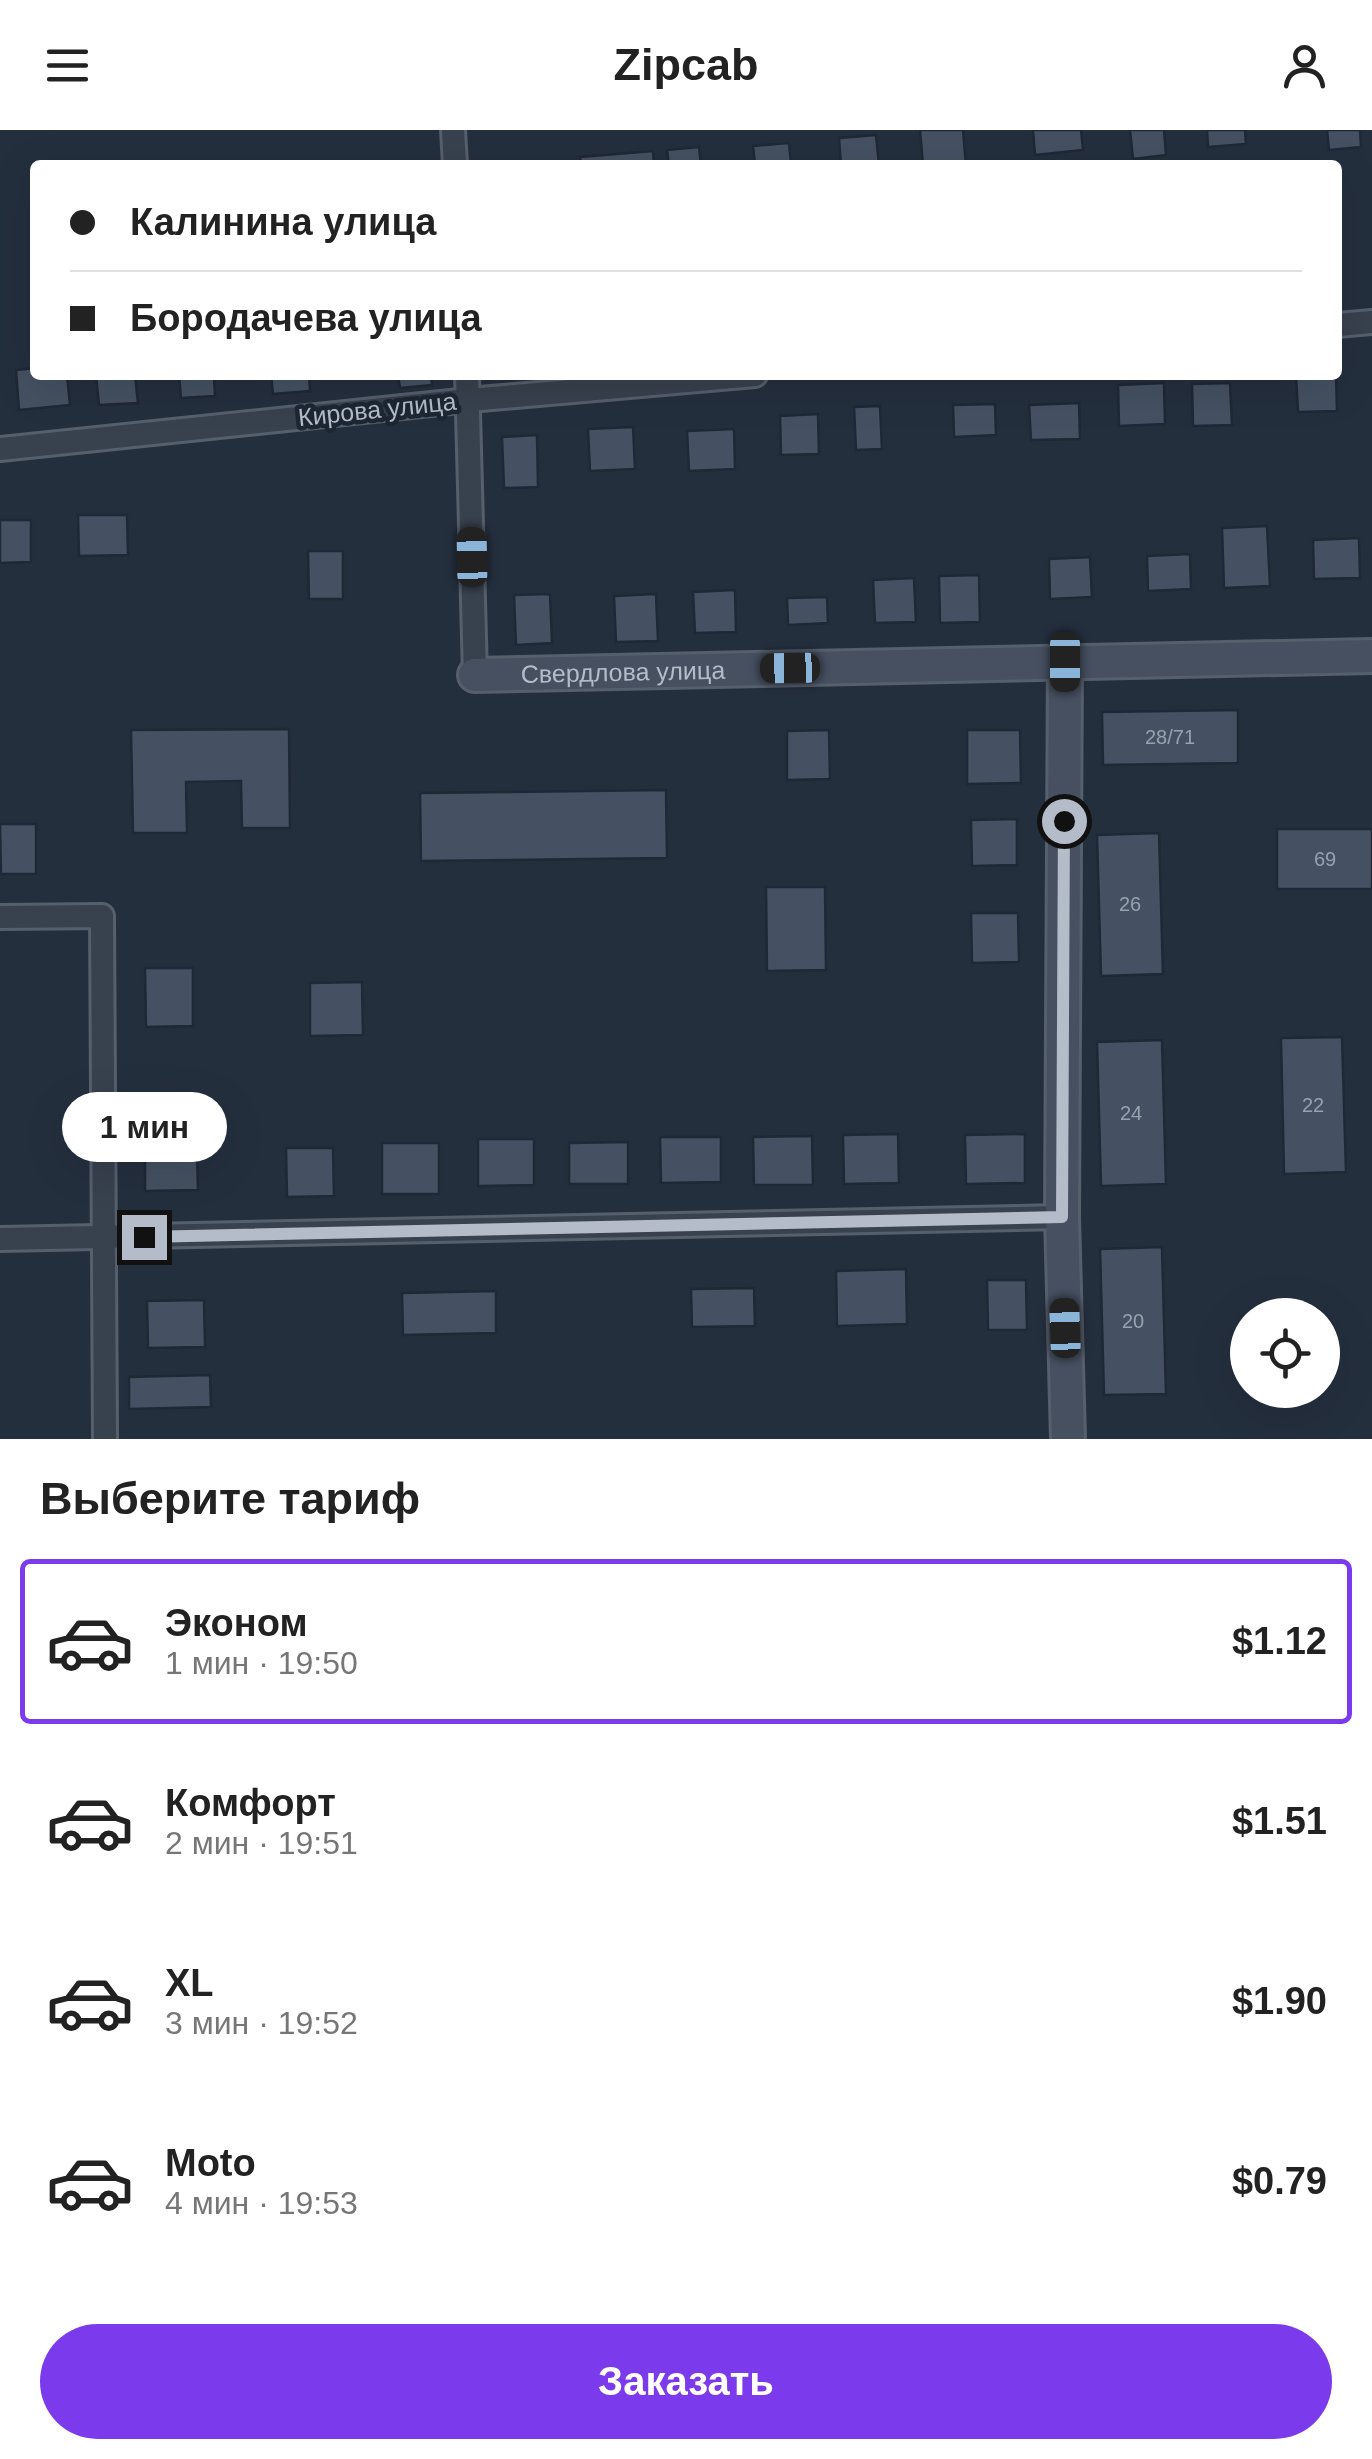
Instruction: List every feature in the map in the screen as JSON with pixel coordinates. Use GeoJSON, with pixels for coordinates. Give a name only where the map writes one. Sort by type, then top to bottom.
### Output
{"type":"FeatureCollection","features":[{"type":"Feature","properties":{"kind":"street"},"geometry":{"type":"LineString","coordinates":[[454,130],[455,160]]}},
{"type":"Feature","properties":{"kind":"street"},"geometry":{"type":"LineString","coordinates":[[1342,325],[1372,322]]}},
{"type":"Feature","properties":{"kind":"street"},"geometry":{"type":"LineString","coordinates":[[467,380],[475,675]]}},
{"type":"Feature","properties":{"kind":"street","name":"Кирова улица"},"geometry":{"type":"LineString","coordinates":[[0,449],[697,380]]}},
{"type":"Feature","properties":{"kind":"street","name":"Свердлова улица"},"geometry":{"type":"LineString","coordinates":[[475,675],[1372,656]]}},
{"type":"Feature","properties":{"kind":"street"},"geometry":{"type":"LineString","coordinates":[[1065,662],[1062,1217],[1068,1439]]}},
{"type":"Feature","properties":{"kind":"street"},"geometry":{"type":"LineString","coordinates":[[0,917],[102,916],[105,1439]]}},
{"type":"Feature","properties":{"kind":"street"},"geometry":{"type":"LineString","coordinates":[[0,1239],[1062,1217]]}},
{"type":"Feature","properties":{"kind":"building"},"geometry":{"type":"Polygon","coordinates":[[[920,130],[963,130],[966,160],[923,160],[920,130]]]}},
{"type":"Feature","properties":{"kind":"building"},"geometry":{"type":"Polygon","coordinates":[[[1033,130],[1081,130],[1083,150],[1035,155],[1033,130]]]}},
{"type":"Feature","properties":{"kind":"building"},"geometry":{"type":"Polygon","coordinates":[[[1130,130],[1164,130],[1166,155],[1133,159],[1130,130]]]}},
{"type":"Feature","properties":{"kind":"building"},"geometry":{"type":"Polygon","coordinates":[[[1207,130],[1245,130],[1246,144],[1208,147],[1207,130]]]}},
{"type":"Feature","properties":{"kind":"building"},"geometry":{"type":"Polygon","coordinates":[[[1327,130],[1360,130],[1361,147],[1329,150],[1327,130]]]}},
{"type":"Feature","properties":{"kind":"building"},"geometry":{"type":"Polygon","coordinates":[[[876,135],[878,160],[841,160],[839,138],[876,135]]]}},
{"type":"Feature","properties":{"kind":"building"},"geometry":{"type":"Polygon","coordinates":[[[789,143],[791,160],[754,160],[753,146],[789,143]]]}},
{"type":"Feature","properties":{"kind":"building"},"geometry":{"type":"Polygon","coordinates":[[[699,147],[700,160],[668,160],[667,150],[699,147]]]}},
{"type":"Feature","properties":{"kind":"building"},"geometry":{"type":"Polygon","coordinates":[[[653,151],[654,160],[580,160],[580,157],[653,151]]]}},
{"type":"Feature","properties":{"kind":"building"},"geometry":{"type":"Polygon","coordinates":[[[30,369],[30,380],[68,380],[70,405],[19,410],[16,370],[30,369]]]}},
{"type":"Feature","properties":{"kind":"building"},"geometry":{"type":"Polygon","coordinates":[[[96,380],[136,380],[138,403],[99,405],[96,380]]]}},
{"type":"Feature","properties":{"kind":"building"},"geometry":{"type":"Polygon","coordinates":[[[179,380],[214,380],[215,396],[181,398],[179,380]]]}},
{"type":"Feature","properties":{"kind":"building"},"geometry":{"type":"Polygon","coordinates":[[[272,380],[309,380],[310,391],[273,394],[272,380]]]}},
{"type":"Feature","properties":{"kind":"building"},"geometry":{"type":"Polygon","coordinates":[[[399,380],[432,380],[432,385],[400,388],[399,380]]]}},
{"type":"Feature","properties":{"kind":"building"},"geometry":{"type":"Polygon","coordinates":[[[1296,380],[1336,380],[1337,411],[1298,412],[1296,380]]]}},
{"type":"Feature","properties":{"kind":"building"},"geometry":{"type":"Polygon","coordinates":[[[1164,383],[1165,424],[1119,426],[1118,385],[1164,383]]]}},
{"type":"Feature","properties":{"kind":"building"},"geometry":{"type":"Polygon","coordinates":[[[1230,383],[1232,425],[1193,426],[1192,384],[1230,383]]]}},
{"type":"Feature","properties":{"kind":"building"},"geometry":{"type":"Polygon","coordinates":[[[1079,403],[1080,439],[1031,440],[1029,405],[1079,403]]]}},
{"type":"Feature","properties":{"kind":"building"},"geometry":{"type":"Polygon","coordinates":[[[995,404],[996,435],[954,437],[953,405],[995,404]]]}},
{"type":"Feature","properties":{"kind":"building"},"geometry":{"type":"Polygon","coordinates":[[[880,406],[882,449],[856,450],[854,407],[880,406]]]}},
{"type":"Feature","properties":{"kind":"building"},"geometry":{"type":"Polygon","coordinates":[[[818,414],[819,454],[781,455],[780,416],[818,414]]]}},
{"type":"Feature","properties":{"kind":"building"},"geometry":{"type":"Polygon","coordinates":[[[633,427],[635,469],[590,471],[588,429],[633,427]]]}},
{"type":"Feature","properties":{"kind":"building"},"geometry":{"type":"Polygon","coordinates":[[[734,429],[735,469],[689,471],[687,431],[734,429]]]}},
{"type":"Feature","properties":{"kind":"building"},"geometry":{"type":"Polygon","coordinates":[[[537,435],[538,487],[504,488],[502,437],[537,435]]]}},
{"type":"Feature","properties":{"kind":"building"},"geometry":{"type":"Polygon","coordinates":[[[78,515],[127,515],[128,555],[79,556],[78,515]]]}},
{"type":"Feature","properties":{"kind":"building"},"geometry":{"type":"Polygon","coordinates":[[[0,520],[31,520],[31,562],[0,563],[0,520]]]}},
{"type":"Feature","properties":{"kind":"building"},"geometry":{"type":"Polygon","coordinates":[[[1267,526],[1270,586],[1224,588],[1222,528],[1267,526]]]}},
{"type":"Feature","properties":{"kind":"building"},"geometry":{"type":"Polygon","coordinates":[[[1359,538],[1360,578],[1314,579],[1313,540],[1359,538]]]}},
{"type":"Feature","properties":{"kind":"building"},"geometry":{"type":"Polygon","coordinates":[[[308,551],[343,551],[343,599],[309,599],[308,551]]]}},
{"type":"Feature","properties":{"kind":"building"},"geometry":{"type":"Polygon","coordinates":[[[1190,554],[1191,589],[1148,591],[1147,556],[1190,554]]]}},
{"type":"Feature","properties":{"kind":"building"},"geometry":{"type":"Polygon","coordinates":[[[1090,557],[1092,597],[1050,599],[1049,559],[1090,557]]]}},
{"type":"Feature","properties":{"kind":"building"},"geometry":{"type":"Polygon","coordinates":[[[979,575],[980,622],[940,623],[939,576],[979,575]]]}},
{"type":"Feature","properties":{"kind":"building"},"geometry":{"type":"Polygon","coordinates":[[[914,578],[916,622],[875,623],[873,580],[914,578]]]}},
{"type":"Feature","properties":{"kind":"building"},"geometry":{"type":"Polygon","coordinates":[[[735,590],[736,632],[695,633],[693,592],[735,590]]]}},
{"type":"Feature","properties":{"kind":"building"},"geometry":{"type":"Polygon","coordinates":[[[550,594],[552,643],[516,645],[514,595],[550,594]]]}},
{"type":"Feature","properties":{"kind":"building"},"geometry":{"type":"Polygon","coordinates":[[[656,594],[658,641],[616,642],[614,596],[656,594]]]}},
{"type":"Feature","properties":{"kind":"building"},"geometry":{"type":"Polygon","coordinates":[[[827,597],[828,623],[788,625],[787,598],[827,597]]]}},
{"type":"Feature","properties":{"kind":"building"},"geometry":{"type":"Polygon","coordinates":[[[1238,710],[1238,763],[1103,765],[1102,712],[1238,710]]]}},
{"type":"Feature","properties":{"kind":"building"},"geometry":{"type":"Polygon","coordinates":[[[289,729],[290,828],[242,828],[241,781],[186,782],[187,833],[133,833],[131,730],[289,729]]]}},
{"type":"Feature","properties":{"kind":"building"},"geometry":{"type":"Polygon","coordinates":[[[829,730],[830,779],[787,780],[787,731],[829,730]]]}},
{"type":"Feature","properties":{"kind":"building"},"geometry":{"type":"Polygon","coordinates":[[[967,730],[1020,730],[1021,783],[967,784],[967,730]]]}},
{"type":"Feature","properties":{"kind":"building"},"geometry":{"type":"Polygon","coordinates":[[[666,790],[667,858],[421,861],[420,793],[666,790]]]}},
{"type":"Feature","properties":{"kind":"building"},"geometry":{"type":"Polygon","coordinates":[[[1017,819],[1017,865],[972,866],[971,820],[1017,819]]]}},
{"type":"Feature","properties":{"kind":"building"},"geometry":{"type":"Polygon","coordinates":[[[0,824],[36,824],[36,874],[1,874],[0,824]]]}},
{"type":"Feature","properties":{"kind":"building"},"geometry":{"type":"Polygon","coordinates":[[[1277,829],[1372,829],[1372,889],[1277,889],[1277,829]]]}},
{"type":"Feature","properties":{"kind":"building"},"geometry":{"type":"Polygon","coordinates":[[[1159,833],[1163,974],[1101,976],[1097,835],[1159,833]]]}},
{"type":"Feature","properties":{"kind":"building"},"geometry":{"type":"Polygon","coordinates":[[[766,887],[825,887],[826,970],[767,971],[766,887]]]}},
{"type":"Feature","properties":{"kind":"building"},"geometry":{"type":"Polygon","coordinates":[[[971,913],[1018,913],[1019,962],[972,963],[971,913]]]}},
{"type":"Feature","properties":{"kind":"building"},"geometry":{"type":"Polygon","coordinates":[[[145,968],[193,968],[193,1026],[146,1027],[145,968]]]}},
{"type":"Feature","properties":{"kind":"building"},"geometry":{"type":"Polygon","coordinates":[[[362,982],[363,1035],[310,1036],[310,983],[362,982]]]}},
{"type":"Feature","properties":{"kind":"building"},"geometry":{"type":"Polygon","coordinates":[[[1342,1037],[1346,1172],[1284,1174],[1281,1038],[1342,1037]]]}},
{"type":"Feature","properties":{"kind":"building"},"geometry":{"type":"Polygon","coordinates":[[[1162,1040],[1166,1184],[1101,1186],[1097,1042],[1162,1040]]]}},
{"type":"Feature","properties":{"kind":"building"},"geometry":{"type":"Polygon","coordinates":[[[898,1134],[899,1183],[844,1184],[843,1135],[898,1134]]]}},
{"type":"Feature","properties":{"kind":"building"},"geometry":{"type":"Polygon","coordinates":[[[1025,1134],[1025,1183],[966,1184],[965,1135],[1025,1134]]]}},
{"type":"Feature","properties":{"kind":"building"},"geometry":{"type":"Polygon","coordinates":[[[812,1136],[813,1185],[754,1185],[753,1137],[812,1136]]]}},
{"type":"Feature","properties":{"kind":"building"},"geometry":{"type":"Polygon","coordinates":[[[660,1137],[721,1137],[721,1182],[661,1183],[660,1137]]]}},
{"type":"Feature","properties":{"kind":"building"},"geometry":{"type":"Polygon","coordinates":[[[478,1139],[534,1139],[534,1185],[478,1186],[478,1139]]]}},
{"type":"Feature","properties":{"kind":"building"},"geometry":{"type":"Polygon","coordinates":[[[628,1142],[628,1184],[569,1184],[569,1143],[628,1142]]]}},
{"type":"Feature","properties":{"kind":"building"},"geometry":{"type":"Polygon","coordinates":[[[382,1143],[439,1143],[439,1194],[382,1194],[382,1143]]]}},
{"type":"Feature","properties":{"kind":"building"},"geometry":{"type":"Polygon","coordinates":[[[286,1148],[333,1148],[334,1196],[287,1197],[286,1148]]]}},
{"type":"Feature","properties":{"kind":"building"},"geometry":{"type":"Polygon","coordinates":[[[145,1151],[197,1151],[198,1190],[145,1191],[145,1151]]]}},
{"type":"Feature","properties":{"kind":"building"},"geometry":{"type":"Polygon","coordinates":[[[1162,1247],[1166,1394],[1104,1395],[1100,1249],[1162,1247]]]}},
{"type":"Feature","properties":{"kind":"building"},"geometry":{"type":"Polygon","coordinates":[[[906,1269],[907,1324],[837,1326],[836,1271],[906,1269]]]}},
{"type":"Feature","properties":{"kind":"building"},"geometry":{"type":"Polygon","coordinates":[[[987,1280],[1026,1280],[1027,1330],[988,1330],[987,1280]]]}},
{"type":"Feature","properties":{"kind":"building"},"geometry":{"type":"Polygon","coordinates":[[[754,1288],[755,1326],[692,1327],[691,1289],[754,1288]]]}},
{"type":"Feature","properties":{"kind":"building"},"geometry":{"type":"Polygon","coordinates":[[[496,1291],[496,1333],[403,1335],[402,1293],[496,1291]]]}},
{"type":"Feature","properties":{"kind":"building"},"geometry":{"type":"Polygon","coordinates":[[[204,1300],[205,1347],[148,1348],[147,1301],[204,1300]]]}},
{"type":"Feature","properties":{"kind":"building"},"geometry":{"type":"Polygon","coordinates":[[[210,1375],[211,1407],[129,1409],[129,1377],[210,1375]]]}},
{"type":"Feature","properties":{"kind":"route"},"geometry":{"type":"LineString","coordinates":[[144,1237],[1062,1217],[1064,821]]}}]}
